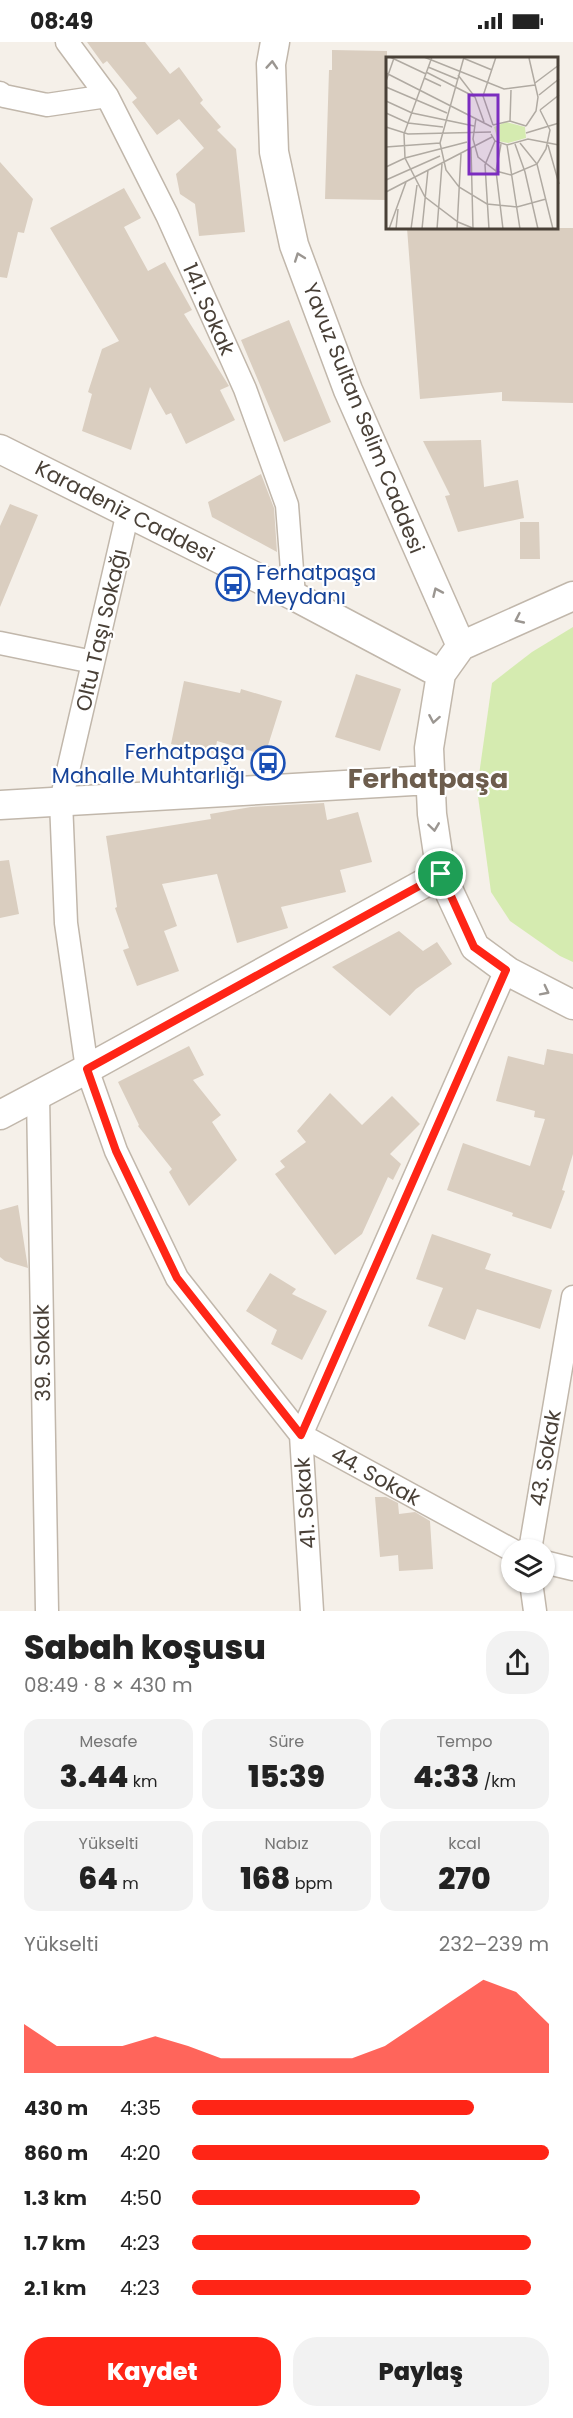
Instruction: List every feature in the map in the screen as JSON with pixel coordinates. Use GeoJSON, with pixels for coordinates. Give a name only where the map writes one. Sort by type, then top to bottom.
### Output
{"type":"FeatureCollection","features":[{"type":"Feature","properties":{"kind":"street","name":"141. Sokak"},"geometry":{"type":"LineString","coordinates":[[67,42],[107,96],[167,215],[245,389],[287,505],[294,596]]}},
{"type":"Feature","properties":{"kind":"street","name":"Yavuz Sultan Selim Caddesi"},"geometry":{"type":"LineString","coordinates":[[275,42],[271,64],[274,152],[294,245],[348,390],[461,646]]}},
{"type":"Feature","properties":{"kind":"street"},"geometry":{"type":"LineString","coordinates":[[0,93],[4,96],[47,105],[107,96]]}},
{"type":"Feature","properties":{"kind":"street","name":"Karadeniz Caddesi"},"geometry":{"type":"LineString","coordinates":[[0,448],[294,596],[441,674]]}},
{"type":"Feature","properties":{"kind":"street","name":"Oltu Taşı Sokağı"},"geometry":{"type":"LineString","coordinates":[[87,1069],[66,923],[62,801],[128,512]]}},
{"type":"Feature","properties":{"kind":"street"},"geometry":{"type":"LineString","coordinates":[[573,596],[461,646],[441,674],[429,748],[432,814],[441,874],[474,947],[506,970],[573,1005]]}},
{"type":"Feature","properties":{"kind":"street"},"geometry":{"type":"LineString","coordinates":[[0,644],[93,662]]}},
{"type":"Feature","properties":{"kind":"street"},"geometry":{"type":"LineString","coordinates":[[0,805],[430,780]]}},
{"type":"Feature","properties":{"kind":"street"},"geometry":{"type":"LineString","coordinates":[[0,1115],[441,874]]}},
{"type":"Feature","properties":{"kind":"street","name":"41. Sokak"},"geometry":{"type":"LineString","coordinates":[[312,1611],[301,1435],[506,970]]}},
{"type":"Feature","properties":{"kind":"street","name":"44. Sokak"},"geometry":{"type":"LineString","coordinates":[[87,1069],[116,1151],[177,1278],[301,1435],[501,1544]]}},
{"type":"Feature","properties":{"kind":"street","name":"39. Sokak"},"geometry":{"type":"LineString","coordinates":[[38,1095],[47,1611]]}},
{"type":"Feature","properties":{"kind":"street","name":"43. Sokak"},"geometry":{"type":"LineString","coordinates":[[532,1539],[573,1296]]}},
{"type":"Feature","properties":{"kind":"street"},"geometry":{"type":"LineString","coordinates":[[555,1565],[573,1569]]}},
{"type":"Feature","properties":{"kind":"street"},"geometry":{"type":"LineString","coordinates":[[533,1593],[535,1611]]}},
{"type":"Feature","properties":{"kind":"green space"},"geometry":{"type":"Polygon","coordinates":[[[573,627],[573,962],[560,956],[510,921],[491,892],[477,789],[492,683],[532,652],[573,627]]]}},
{"type":"Feature","properties":{"kind":"building"},"geometry":{"type":"Polygon","coordinates":[[[87,42],[145,42],[170,74],[179,67],[203,100],[200,103],[221,127],[217,130],[236,149],[245,232],[199,236],[195,204],[180,194],[176,174],[204,148],[179,119],[157,135],[132,102],[137,98],[107,61],[103,64],[87,42]]]}},
{"type":"Feature","properties":{"kind":"building"},"geometry":{"type":"Polygon","coordinates":[[[332,50],[387,51],[386,200],[325,199],[329,70],[332,70],[332,50]]]}},
{"type":"Feature","properties":{"kind":"building"},"geometry":{"type":"Polygon","coordinates":[[[0,162],[33,199],[24,233],[18,232],[7,278],[0,277],[0,162]]]}},
{"type":"Feature","properties":{"kind":"building"},"geometry":{"type":"Polygon","coordinates":[[[124,188],[141,218],[124,227],[148,271],[165,262],[192,310],[184,314],[229,386],[220,390],[235,420],[186,444],[171,413],[166,415],[150,387],[131,450],[82,431],[92,394],[88,392],[102,349],[119,341],[50,228],[124,188]]]}},
{"type":"Feature","properties":{"kind":"building"},"geometry":{"type":"Polygon","coordinates":[[[558,228],[573,228],[573,403],[502,401],[502,392],[420,399],[407,230],[558,230],[558,228]]]}},
{"type":"Feature","properties":{"kind":"building"},"geometry":{"type":"Polygon","coordinates":[[[289,320],[331,422],[284,442],[241,340],[289,320]]]}},
{"type":"Feature","properties":{"kind":"building"},"geometry":{"type":"Polygon","coordinates":[[[481,440],[484,487],[518,480],[524,518],[458,532],[445,496],[450,495],[423,441],[481,440]]]}},
{"type":"Feature","properties":{"kind":"building"},"geometry":{"type":"Polygon","coordinates":[[[261,474],[274,508],[277,552],[212,517],[208,502],[261,474]]]}},
{"type":"Feature","properties":{"kind":"building"},"geometry":{"type":"Polygon","coordinates":[[[10,504],[38,515],[0,607],[0,526],[10,504]]]}},
{"type":"Feature","properties":{"kind":"building"},"geometry":{"type":"Polygon","coordinates":[[[520,522],[539,522],[540,559],[520,559],[520,522]]]}},
{"type":"Feature","properties":{"kind":"building"},"geometry":{"type":"Polygon","coordinates":[[[356,674],[401,689],[380,751],[335,737],[356,674]]]}},
{"type":"Feature","properties":{"kind":"building"},"geometry":{"type":"Polygon","coordinates":[[[184,681],[240,693],[241,689],[282,701],[265,755],[217,741],[215,753],[171,744],[184,681]]]}},
{"type":"Feature","properties":{"kind":"building"},"geometry":{"type":"Polygon","coordinates":[[[324,803],[327,820],[358,812],[372,862],[340,870],[346,892],[281,907],[288,928],[237,943],[217,874],[162,884],[177,926],[164,931],[179,971],[137,986],[123,950],[129,948],[115,908],[117,907],[106,836],[211,819],[210,814],[251,807],[324,803]]]}},
{"type":"Feature","properties":{"kind":"building"},"geometry":{"type":"Polygon","coordinates":[[[9,860],[19,914],[0,918],[0,861],[9,860]]]}},
{"type":"Feature","properties":{"kind":"building"},"geometry":{"type":"Polygon","coordinates":[[[399,931],[423,951],[437,942],[452,964],[416,989],[390,1016],[332,967],[399,931]]]}},
{"type":"Feature","properties":{"kind":"building"},"geometry":{"type":"Polygon","coordinates":[[[189,1046],[204,1075],[193,1080],[221,1115],[212,1122],[237,1160],[189,1206],[169,1172],[172,1169],[138,1126],[118,1082],[189,1046]]]}},
{"type":"Feature","properties":{"kind":"building"},"geometry":{"type":"Polygon","coordinates":[[[547,1049],[573,1054],[573,1154],[562,1190],[565,1191],[551,1229],[447,1190],[463,1143],[530,1166],[545,1119],[534,1117],[535,1111],[496,1101],[508,1056],[544,1065],[547,1049]]]}},
{"type":"Feature","properties":{"kind":"building"},"geometry":{"type":"Polygon","coordinates":[[[330,1093],[362,1125],[392,1096],[420,1124],[390,1154],[401,1164],[393,1180],[388,1177],[362,1234],[335,1255],[275,1174],[285,1167],[280,1161],[306,1142],[297,1131],[330,1093]]]}},
{"type":"Feature","properties":{"kind":"building"},"geometry":{"type":"Polygon","coordinates":[[[18,1205],[28,1268],[5,1261],[0,1257],[0,1210],[18,1205]]]}},
{"type":"Feature","properties":{"kind":"building"},"geometry":{"type":"Polygon","coordinates":[[[432,1234],[491,1254],[485,1269],[552,1290],[540,1329],[477,1309],[465,1340],[428,1326],[443,1288],[416,1279],[432,1234]]]}},
{"type":"Feature","properties":{"kind":"building"},"geometry":{"type":"Polygon","coordinates":[[[270,1273],[296,1289],[292,1294],[327,1311],[302,1360],[271,1344],[277,1330],[246,1311],[270,1273]]]}},
{"type":"Feature","properties":{"kind":"building"},"geometry":{"type":"Polygon","coordinates":[[[375,1497],[386,1497],[398,1503],[399,1514],[415,1512],[430,1521],[433,1569],[399,1571],[398,1555],[380,1557],[375,1497]]]}},
{"type":"Feature","properties":{"kind":"place","name":"Ferhatpaşa Meydanı"},"geometry":{"type":"Point","coordinates":[233,584]}},
{"type":"Feature","properties":{"kind":"place","name":"Ferhatpaşa Mahalle Muhtarlığı"},"geometry":{"type":"Point","coordinates":[268,763]}},
{"type":"Feature","properties":{"kind":"district","name":"Ferhatpaşa"},"geometry":{"type":"Point","coordinates":[428,778]}},
{"type":"Feature","properties":{"kind":"route"},"geometry":{"type":"LineString","coordinates":[[441,874],[474,947],[506,970],[301,1435],[177,1278],[116,1151],[87,1069],[441,874]]}}]}
